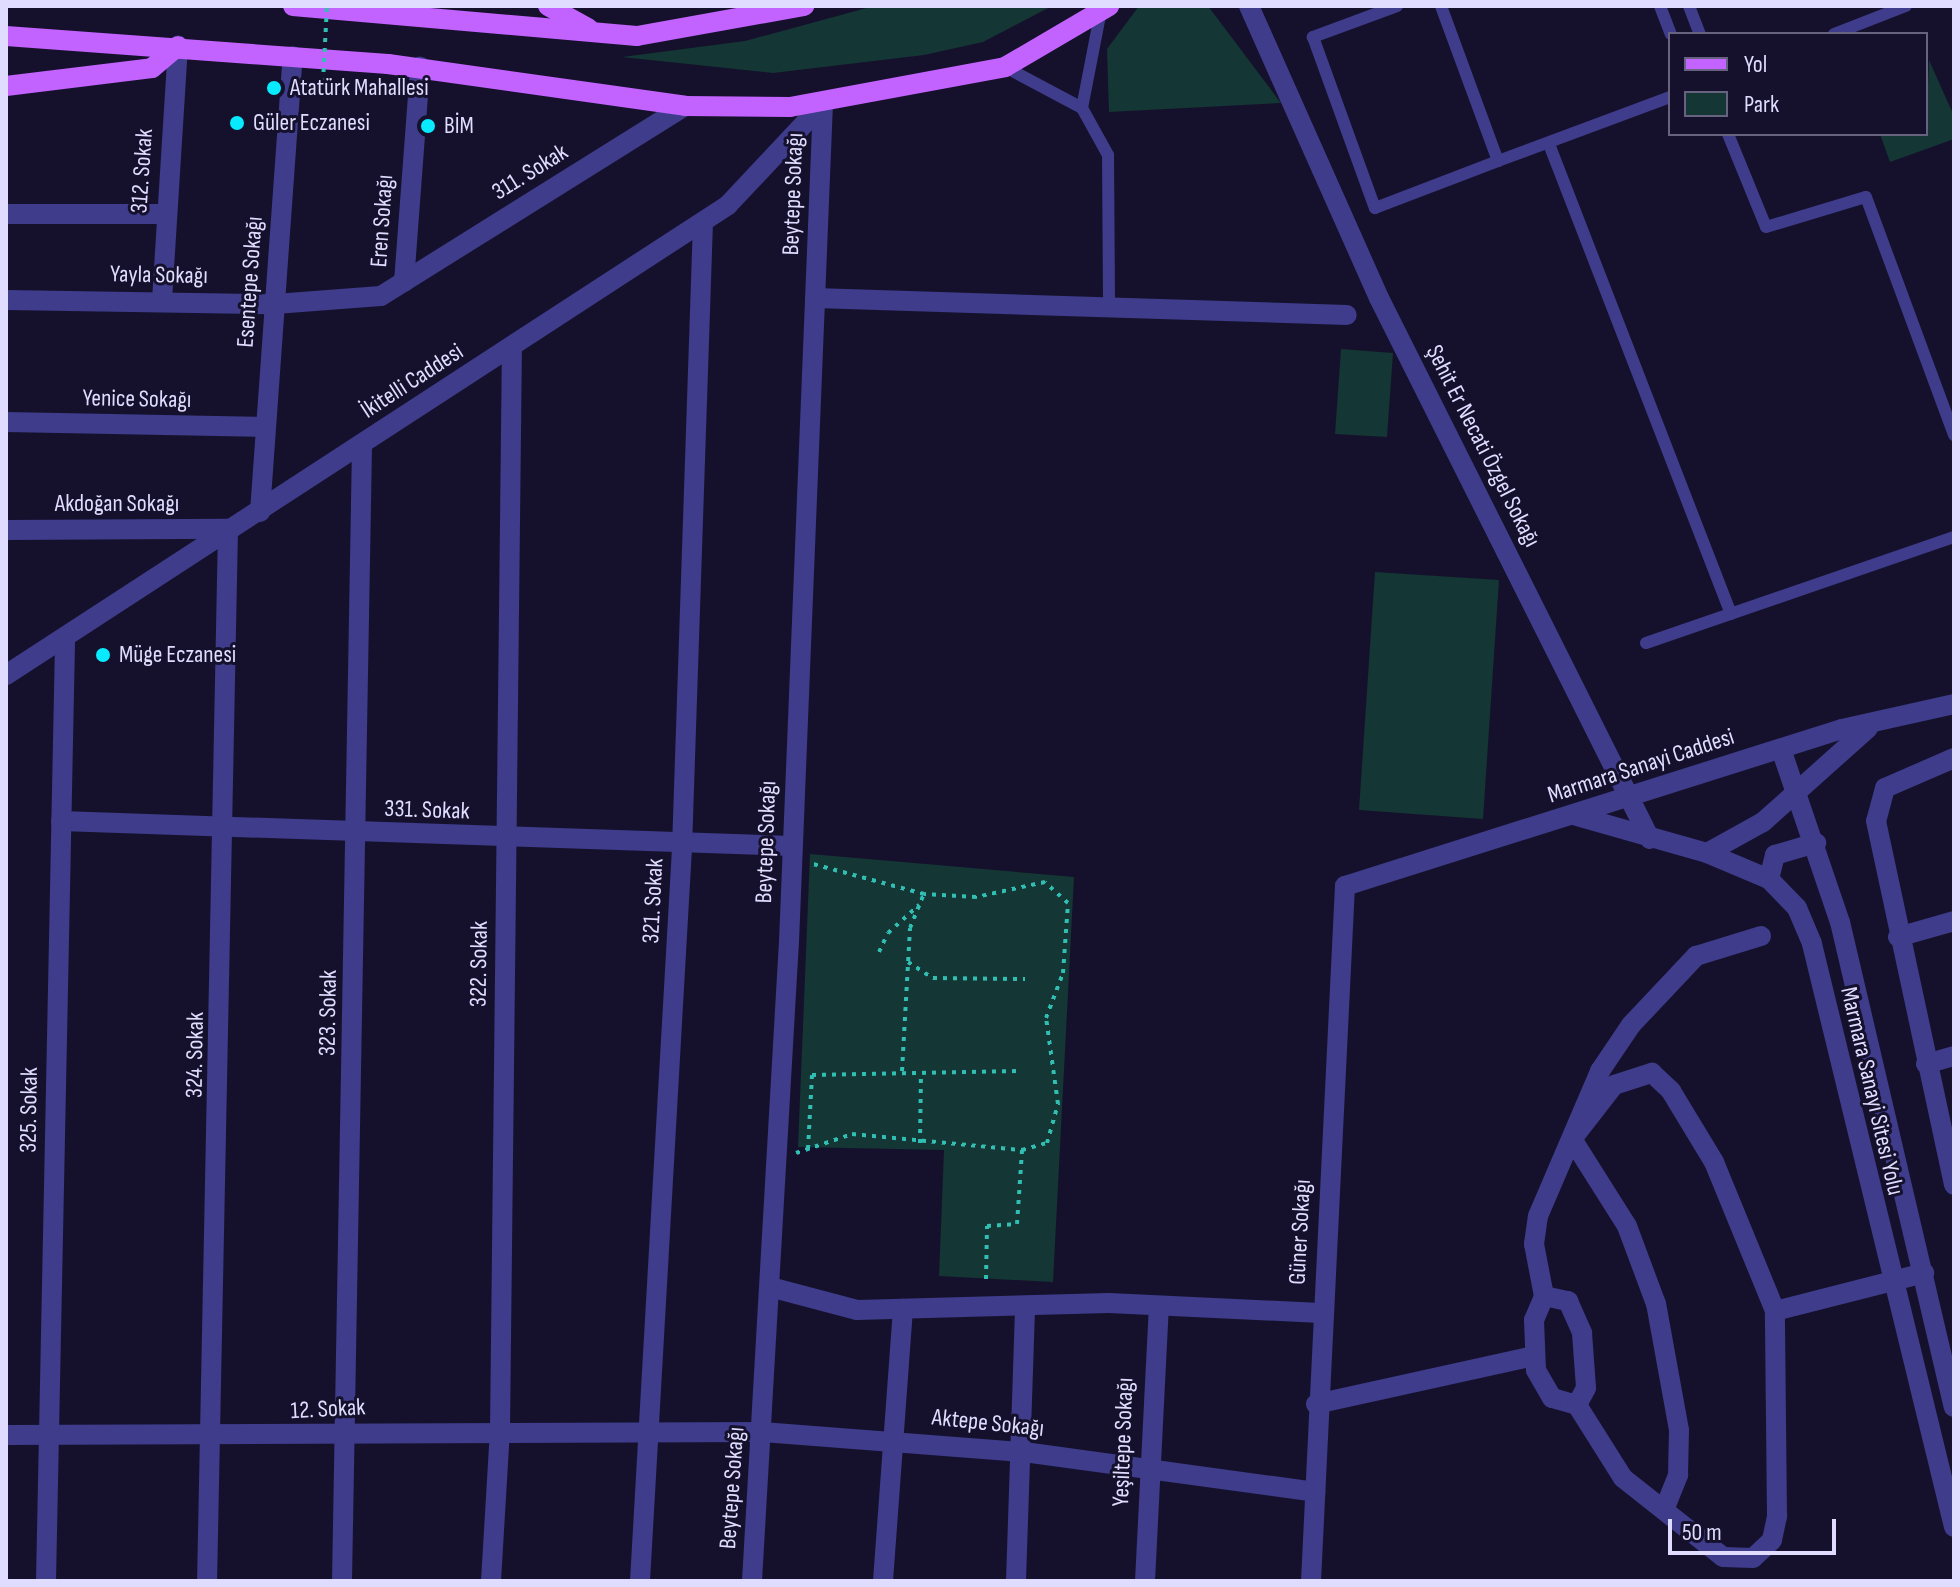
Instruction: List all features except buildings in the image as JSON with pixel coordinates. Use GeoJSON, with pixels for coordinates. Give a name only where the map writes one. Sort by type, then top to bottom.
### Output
{"type":"FeatureCollection","features":[{"type":"Feature","properties":{"kind":"main road"},"geometry":{"type":"LineString","coordinates":[[293,6],[598,34],[715,27],[804,6]]}},
{"type":"Feature","properties":{"kind":"main road"},"geometry":{"type":"LineString","coordinates":[[548,6],[598,34]]}},
{"type":"Feature","properties":{"kind":"main road"},"geometry":{"type":"LineString","coordinates":[[6,36],[178,46],[420,67],[685,106],[823,104],[1005,67],[1102,9]]}},
{"type":"Feature","properties":{"kind":"main road"},"geometry":{"type":"LineString","coordinates":[[6,86],[152,68],[178,46]]}},
{"type":"Feature","properties":{"kind":"street"},"geometry":{"type":"LineString","coordinates":[[1235,6],[1282,71]]}},
{"type":"Feature","properties":{"kind":"street"},"geometry":{"type":"LineString","coordinates":[[1249,6],[1282,71]]}},
{"type":"Feature","properties":{"kind":"street","name":"312. Sokak"},"geometry":{"type":"LineString","coordinates":[[162,300],[164,214],[178,46]]}},
{"type":"Feature","properties":{"kind":"street","name":"Esentepe Sokağı"},"geometry":{"type":"LineString","coordinates":[[260,512],[293,56]]}},
{"type":"Feature","properties":{"kind":"street","name":"Eren Sokağı"},"geometry":{"type":"LineString","coordinates":[[404,282],[420,67]]}},
{"type":"Feature","properties":{"kind":"street","name":"Şehit Er Necati Özgel Sokağı"},"geometry":{"type":"LineString","coordinates":[[1282,71],[1379,298],[1650,839]]}},
{"type":"Feature","properties":{"kind":"street","name":"İkitelli Caddesi"},"geometry":{"type":"LineString","coordinates":[[6,675],[65,640],[228,529],[260,512],[703,222],[777,160],[823,104]]}},
{"type":"Feature","properties":{"kind":"street","name":"Beytepe Sokağı"},"geometry":{"type":"LineString","coordinates":[[752,1581],[777,1159],[823,104]]}},
{"type":"Feature","properties":{"kind":"street","name":"311. Sokak"},"geometry":{"type":"LineString","coordinates":[[404,282],[685,106]]}},
{"type":"Feature","properties":{"kind":"street"},"geometry":{"type":"LineString","coordinates":[[6,214],[164,214]]}},
{"type":"Feature","properties":{"kind":"street","name":"321. Sokak"},"geometry":{"type":"LineString","coordinates":[[640,1581],[653,1435],[682,848],[703,222]]}},
{"type":"Feature","properties":{"kind":"street","name":"Yayla Sokağı"},"geometry":{"type":"LineString","coordinates":[[6,300],[275,304],[381,296],[404,282]]}},
{"type":"Feature","properties":{"kind":"street"},"geometry":{"type":"LineString","coordinates":[[815,298],[1347,315]]}},
{"type":"Feature","properties":{"kind":"street","name":"322. Sokak"},"geometry":{"type":"LineString","coordinates":[[491,1581],[500,1431],[512,347]]}},
{"type":"Feature","properties":{"kind":"street","name":"Yenice Sokağı"},"geometry":{"type":"LineString","coordinates":[[6,422],[266,427]]}},
{"type":"Feature","properties":{"kind":"street","name":"323. Sokak"},"geometry":{"type":"LineString","coordinates":[[342,1581],[359,833],[362,446]]}},
{"type":"Feature","properties":{"kind":"street","name":"Akdoğan Sokağı"},"geometry":{"type":"LineString","coordinates":[[6,530],[228,529]]}},
{"type":"Feature","properties":{"kind":"street","name":"324. Sokak"},"geometry":{"type":"LineString","coordinates":[[207,1581],[227,828],[228,529]]}},
{"type":"Feature","properties":{"kind":"street","name":"325. Sokak"},"geometry":{"type":"LineString","coordinates":[[46,1581],[65,640]]}},
{"type":"Feature","properties":{"kind":"street"},"geometry":{"type":"LineString","coordinates":[[6,663],[27,664]]}},
{"type":"Feature","properties":{"kind":"street","name":"Marmara Sanayi Caddesi"},"geometry":{"type":"LineString","coordinates":[[1345,886],[1781,749],[1954,704]]}},
{"type":"Feature","properties":{"kind":"street"},"geometry":{"type":"LineString","coordinates":[[1707,853],[1763,822],[1868,728]]}},
{"type":"Feature","properties":{"kind":"street","name":"Marmara Sanayi Sitesi Yolu"},"geometry":{"type":"LineString","coordinates":[[1781,749],[1816,843],[1924,1273],[1954,1407]]}},
{"type":"Feature","properties":{"kind":"street"},"geometry":{"type":"LineString","coordinates":[[1954,758],[1885,788],[1876,821],[1898,937],[1954,1185]]}},
{"type":"Feature","properties":{"kind":"street","name":"Marmara Sanayi Sitesi Yolu"},"geometry":{"type":"LineString","coordinates":[[1573,815],[1707,853],[1769,879],[1797,908],[1812,944],[1890,1282],[1954,1527]]}},
{"type":"Feature","properties":{"kind":"street","name":"331. Sokak"},"geometry":{"type":"LineString","coordinates":[[61,821],[791,852]]}},
{"type":"Feature","properties":{"kind":"street"},"geometry":{"type":"LineString","coordinates":[[1769,879],[1775,855],[1816,843]]}},
{"type":"Feature","properties":{"kind":"street","name":"Güner Sokağı"},"geometry":{"type":"LineString","coordinates":[[1311,1581],[1316,1404],[1345,886]]}},
{"type":"Feature","properties":{"kind":"street"},"geometry":{"type":"LineString","coordinates":[[1898,937],[1954,921]]}},
{"type":"Feature","properties":{"kind":"street"},"geometry":{"type":"LineString","coordinates":[[1572,1139],[1614,1085],[1640,1072],[1660,1077],[1714,1162],[1775,1311],[1777,1516],[1767,1548],[1753,1558],[1723,1557],[1664,1510],[1612,1465],[1577,1405],[1542,1387],[1534,1356],[1534,1320],[1544,1296],[1534,1244],[1538,1216],[1600,1071],[1631,1025],[1696,956],[1761,936]]}},
{"type":"Feature","properties":{"kind":"street"},"geometry":{"type":"LineString","coordinates":[[1926,1064],[1954,1056]]}},
{"type":"Feature","properties":{"kind":"street"},"geometry":{"type":"LineString","coordinates":[[1572,1139],[1627,1226],[1656,1304],[1679,1430],[1678,1475],[1664,1510]]}},
{"type":"Feature","properties":{"kind":"street"},"geometry":{"type":"LineString","coordinates":[[1775,1311],[1924,1273]]}},
{"type":"Feature","properties":{"kind":"street"},"geometry":{"type":"LineString","coordinates":[[770,1287],[857,1310],[1159,1306],[1321,1313]]}},
{"type":"Feature","properties":{"kind":"street"},"geometry":{"type":"LineString","coordinates":[[1544,1296],[1568,1301],[1582,1333],[1586,1388],[1577,1405]]}},
{"type":"Feature","properties":{"kind":"street"},"geometry":{"type":"LineString","coordinates":[[1016,1581],[1024,1452],[1025,1306]]}},
{"type":"Feature","properties":{"kind":"street","name":"Yeşiltepe Sokağı"},"geometry":{"type":"LineString","coordinates":[[1145,1581],[1159,1306]]}},
{"type":"Feature","properties":{"kind":"street"},"geometry":{"type":"LineString","coordinates":[[883,1581],[903,1309]]}},
{"type":"Feature","properties":{"kind":"street"},"geometry":{"type":"LineString","coordinates":[[1316,1404],[1534,1356]]}},
{"type":"Feature","properties":{"kind":"street","name":"12. Sokak"},"geometry":{"type":"LineString","coordinates":[[6,1435],[211,1439],[500,1431],[653,1435]]}},
{"type":"Feature","properties":{"kind":"street","name":"Aktepe Sokağı"},"geometry":{"type":"LineString","coordinates":[[653,1435],[762,1432],[892,1440],[1024,1452],[1315,1492]]}},
{"type":"Feature","properties":{"kind":"lane"},"geometry":{"type":"LineString","coordinates":[[1397,6],[1313,37],[1375,208],[1668,98]]}},
{"type":"Feature","properties":{"kind":"lane"},"geometry":{"type":"LineString","coordinates":[[1441,6],[1498,161]]}},
{"type":"Feature","properties":{"kind":"lane"},"geometry":{"type":"LineString","coordinates":[[1660,6],[1670,32]]}},
{"type":"Feature","properties":{"kind":"lane"},"geometry":{"type":"LineString","coordinates":[[1689,6],[1699,32]]}},
{"type":"Feature","properties":{"kind":"lane"},"geometry":{"type":"LineString","coordinates":[[1839,32],[1906,6]]}},
{"type":"Feature","properties":{"kind":"lane"},"geometry":{"type":"LineString","coordinates":[[1082,108],[1102,9]]}},
{"type":"Feature","properties":{"kind":"lane"},"geometry":{"type":"LineString","coordinates":[[1005,67],[1082,108],[1112,164],[1109,308]]}},
{"type":"Feature","properties":{"kind":"lane"},"geometry":{"type":"LineString","coordinates":[[1729,136],[1766,227],[1866,197],[1954,435]]}},
{"type":"Feature","properties":{"kind":"lane"},"geometry":{"type":"LineString","coordinates":[[1549,144],[1731,614]]}},
{"type":"Feature","properties":{"kind":"lane"},"geometry":{"type":"LineString","coordinates":[[1646,643],[1954,537]]}},
{"type":"Feature","properties":{"kind":"path"},"geometry":{"type":"LineString","coordinates":[[323,82],[327,6]]}},
{"type":"Feature","properties":{"kind":"path"},"geometry":{"type":"LineString","coordinates":[[777,1159],[852,1134],[920,1144],[1022,1150],[1047,1143],[1058,1104],[1046,1018],[1063,973],[1068,903],[1045,882],[976,897],[924,894],[791,852]]}},
{"type":"Feature","properties":{"kind":"path"},"geometry":{"type":"LineString","coordinates":[[902,1071],[908,962],[924,894]]}},
{"type":"Feature","properties":{"kind":"path"},"geometry":{"type":"LineString","coordinates":[[879,952],[888,933],[921,903]]}},
{"type":"Feature","properties":{"kind":"path"},"geometry":{"type":"LineString","coordinates":[[908,962],[933,978],[1025,979]]}},
{"type":"Feature","properties":{"kind":"path"},"geometry":{"type":"LineString","coordinates":[[808,1149],[812,1075],[902,1071],[921,1074],[942,1067],[1021,1071]]}},
{"type":"Feature","properties":{"kind":"path"},"geometry":{"type":"LineString","coordinates":[[920,1144],[921,1074]]}},
{"type":"Feature","properties":{"kind":"path"},"geometry":{"type":"LineString","coordinates":[[986,1279],[987,1226],[1017,1224],[1022,1150]]}},
{"type":"Feature","properties":{"kind":"green space"},"geometry":{"type":"Polygon","coordinates":[[[874,6],[1052,6],[983,42],[924,55],[773,73],[622,57],[745,41],[874,6]]]}},
{"type":"Feature","properties":{"kind":"green space"},"geometry":{"type":"Polygon","coordinates":[[[1139,6],[1208,6],[1281,103],[1109,112],[1107,49],[1139,6]]]}},
{"type":"Feature","properties":{"kind":"green space"},"geometry":{"type":"Polygon","coordinates":[[[1929,60],[1954,116],[1954,139],[1890,162],[1881,136],[1928,136],[1929,60]]]}},
{"type":"Feature","properties":{"kind":"green space"},"geometry":{"type":"Polygon","coordinates":[[[1341,349],[1393,353],[1387,437],[1335,434],[1341,349]]]}},
{"type":"Feature","properties":{"kind":"green space"},"geometry":{"type":"Polygon","coordinates":[[[1375,572],[1499,580],[1483,819],[1359,810],[1375,572]]]}},
{"type":"Feature","properties":{"kind":"green space"},"geometry":{"type":"Polygon","coordinates":[[[810,854],[1074,877],[1053,1282],[939,1276],[944,1150],[798,1147],[810,854]]]}},
{"type":"Feature","properties":{"kind":"place","name":"Atatürk Mahallesi"},"geometry":{"type":"Point","coordinates":[274,88]}},
{"type":"Feature","properties":{"kind":"place","name":"Güler Eczanesi"},"geometry":{"type":"Point","coordinates":[237,123]}},
{"type":"Feature","properties":{"kind":"place","name":"BİM"},"geometry":{"type":"Point","coordinates":[428,126]}},
{"type":"Feature","properties":{"kind":"place","name":"Müge Eczanesi"},"geometry":{"type":"Point","coordinates":[103,655]}}]}
